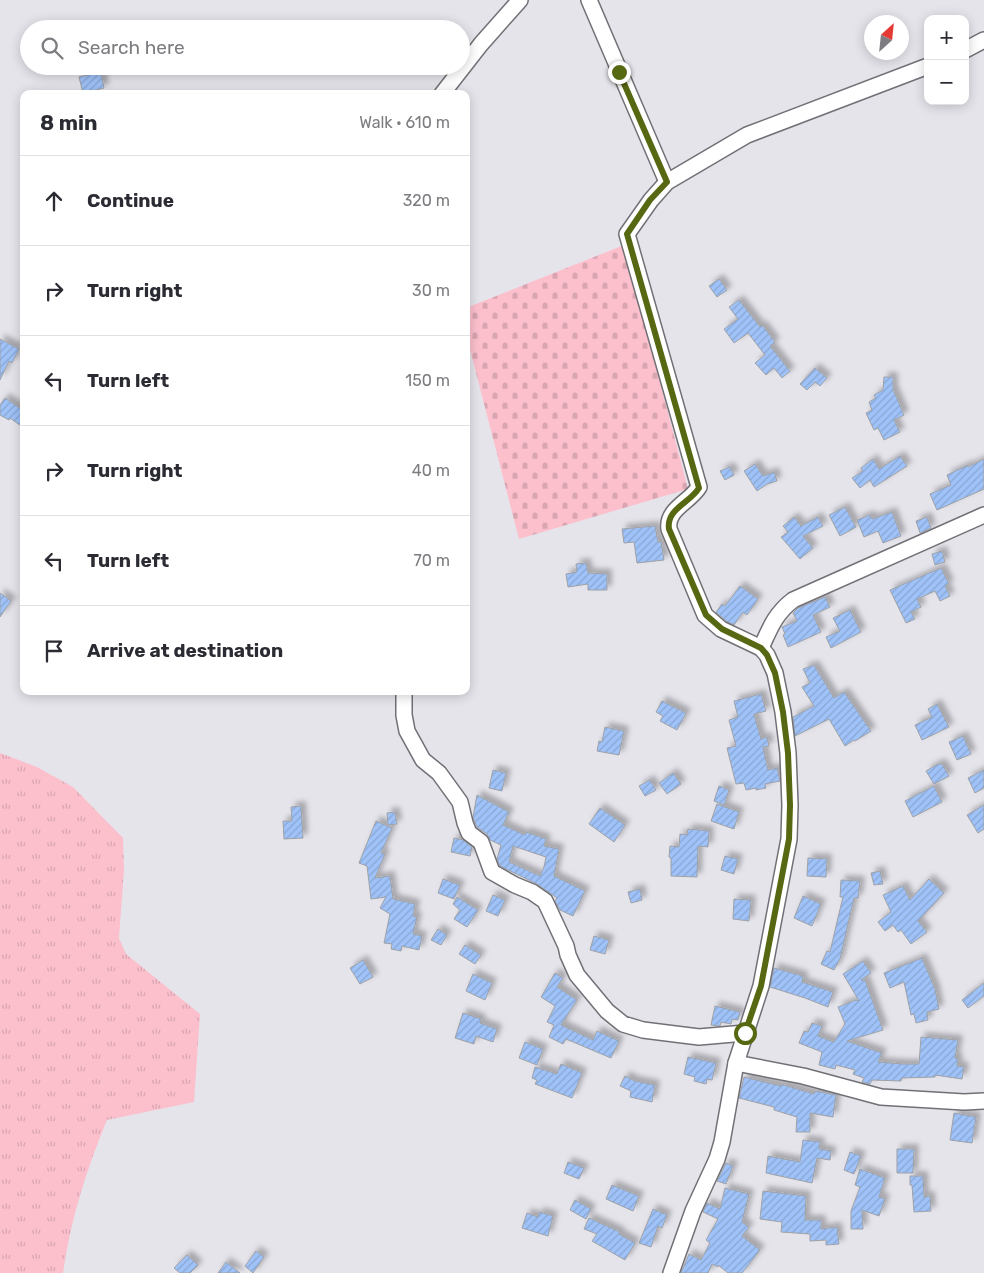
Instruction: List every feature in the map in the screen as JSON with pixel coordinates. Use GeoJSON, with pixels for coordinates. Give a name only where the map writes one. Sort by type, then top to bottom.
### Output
{"type":"FeatureCollection","features":[{"type":"Feature","properties":{"kind":"street"},"geometry":{"type":"LineString","coordinates":[[470,58],[520,0]]}},
{"type":"Feature","properties":{"kind":"street"},"geometry":{"type":"LineString","coordinates":[[589,0],[667,182]]}},
{"type":"Feature","properties":{"kind":"street"},"geometry":{"type":"LineString","coordinates":[[969,48],[984,40]]}},
{"type":"Feature","properties":{"kind":"street"},"geometry":{"type":"LineString","coordinates":[[671,1273],[693,1212],[717,1159],[722,1142],[736,1063],[761,986],[789,839],[788,753],[783,712],[775,673],[767,655],[761,648],[722,629],[706,615],[669,529],[668,524],[671,514],[694,496],[699,488],[627,234],[650,200],[667,182],[747,135],[924,68]]}},
{"type":"Feature","properties":{"kind":"street"},"geometry":{"type":"LineString","coordinates":[[445,90],[457,75]]}},
{"type":"Feature","properties":{"kind":"street"},"geometry":{"type":"LineString","coordinates":[[761,648],[776,617],[793,600],[984,515]]}},
{"type":"Feature","properties":{"kind":"street"},"geometry":{"type":"LineString","coordinates":[[404,695],[404,715],[408,731],[423,760],[439,773],[460,802],[469,833],[482,842],[492,872],[532,892],[545,901],[577,975],[607,1011],[623,1024],[642,1030],[699,1037],[745,1033]]}},
{"type":"Feature","properties":{"kind":"street"},"geometry":{"type":"LineString","coordinates":[[736,1063],[803,1076],[881,1097],[964,1102],[984,1100]]}},
{"type":"Feature","properties":{"kind":"green space"},"geometry":{"type":"Polygon","coordinates":[[[624,245],[688,489],[519,539],[470,349],[470,306],[624,245]]]}},
{"type":"Feature","properties":{"kind":"green space"},"geometry":{"type":"Polygon","coordinates":[[[0,753],[37,767],[73,787],[123,838],[124,870],[119,938],[126,954],[200,1014],[194,1102],[107,1120],[80,1195],[70,1233],[63,1273],[0,1273],[0,753]]]}},
{"type":"Feature","properties":{"kind":"building"},"geometry":{"type":"Polygon","coordinates":[[[102,75],[104,88],[82,90],[79,77],[102,75]]]}},
{"type":"Feature","properties":{"kind":"building"},"geometry":{"type":"Polygon","coordinates":[[[719,279],[727,290],[717,297],[709,286],[719,279]]]}},
{"type":"Feature","properties":{"kind":"building"},"geometry":{"type":"Polygon","coordinates":[[[739,300],[760,327],[762,325],[775,342],[770,346],[790,371],[782,378],[774,368],[766,375],[755,363],[765,355],[748,333],[734,343],[724,329],[738,319],[729,307],[739,300]]]}},
{"type":"Feature","properties":{"kind":"building"},"geometry":{"type":"Polygon","coordinates":[[[0,339],[19,349],[12,363],[9,361],[0,380],[0,339]]]}},
{"type":"Feature","properties":{"kind":"building"},"geometry":{"type":"Polygon","coordinates":[[[815,368],[827,378],[820,386],[815,382],[807,390],[800,384],[815,368]]]}},
{"type":"Feature","properties":{"kind":"building"},"geometry":{"type":"Polygon","coordinates":[[[884,377],[893,377],[893,389],[904,415],[894,420],[900,432],[884,440],[878,428],[874,430],[866,413],[872,410],[869,402],[876,398],[874,395],[883,390],[884,377]]]}},
{"type":"Feature","properties":{"kind":"building"},"geometry":{"type":"Polygon","coordinates":[[[5,398],[20,408],[20,425],[10,418],[9,420],[0,415],[0,405],[5,398]]]}},
{"type":"Feature","properties":{"kind":"building"},"geometry":{"type":"Polygon","coordinates":[[[900,456],[907,466],[874,487],[870,480],[860,488],[852,478],[863,471],[861,468],[873,459],[879,469],[900,456]]]}},
{"type":"Feature","properties":{"kind":"building"},"geometry":{"type":"Polygon","coordinates":[[[984,459],[984,489],[937,510],[930,494],[951,485],[947,475],[984,459]]]}},
{"type":"Feature","properties":{"kind":"building"},"geometry":{"type":"Polygon","coordinates":[[[755,464],[763,476],[774,472],[777,481],[767,484],[757,491],[744,471],[755,464]]]}},
{"type":"Feature","properties":{"kind":"building"},"geometry":{"type":"Polygon","coordinates":[[[730,467],[734,475],[725,480],[720,471],[730,467]]]}},
{"type":"Feature","properties":{"kind":"building"},"geometry":{"type":"Polygon","coordinates":[[[845,507],[856,527],[840,536],[829,515],[845,507]]]}},
{"type":"Feature","properties":{"kind":"building"},"geometry":{"type":"Polygon","coordinates":[[[892,512],[901,536],[883,543],[878,531],[864,537],[857,520],[870,515],[872,519],[892,512]]]}},
{"type":"Feature","properties":{"kind":"building"},"geometry":{"type":"Polygon","coordinates":[[[794,517],[801,526],[818,517],[823,526],[803,536],[813,548],[800,559],[781,537],[788,532],[783,526],[794,517]]]}},
{"type":"Feature","properties":{"kind":"building"},"geometry":{"type":"Polygon","coordinates":[[[927,517],[931,528],[920,533],[916,521],[927,517]]]}},
{"type":"Feature","properties":{"kind":"building"},"geometry":{"type":"Polygon","coordinates":[[[655,526],[658,542],[661,542],[664,560],[637,563],[634,542],[624,543],[622,529],[655,526]]]}},
{"type":"Feature","properties":{"kind":"building"},"geometry":{"type":"Polygon","coordinates":[[[942,551],[945,562],[935,565],[932,554],[942,551]]]}},
{"type":"Feature","properties":{"kind":"building"},"geometry":{"type":"Polygon","coordinates":[[[586,563],[588,573],[607,574],[607,590],[588,590],[588,584],[568,587],[566,574],[577,572],[576,564],[586,563]]]}},
{"type":"Feature","properties":{"kind":"building"},"geometry":{"type":"Polygon","coordinates":[[[941,568],[949,584],[945,586],[950,596],[940,601],[935,591],[917,599],[921,607],[911,612],[915,619],[906,623],[890,590],[941,568]]]}},
{"type":"Feature","properties":{"kind":"building"},"geometry":{"type":"Polygon","coordinates":[[[740,586],[758,599],[747,615],[743,612],[734,625],[716,612],[722,604],[725,606],[740,586]]]}},
{"type":"Feature","properties":{"kind":"building"},"geometry":{"type":"Polygon","coordinates":[[[0,593],[11,601],[0,617],[0,593]]]}},
{"type":"Feature","properties":{"kind":"building"},"geometry":{"type":"Polygon","coordinates":[[[825,597],[830,607],[813,615],[821,632],[788,647],[782,627],[797,621],[793,613],[798,608],[825,597]]]}},
{"type":"Feature","properties":{"kind":"building"},"geometry":{"type":"Polygon","coordinates":[[[850,610],[861,632],[831,648],[826,637],[840,631],[833,618],[850,610]]]}},
{"type":"Feature","properties":{"kind":"building"},"geometry":{"type":"Polygon","coordinates":[[[814,665],[834,698],[844,692],[871,731],[845,746],[829,719],[795,736],[793,717],[814,706],[802,687],[810,683],[803,669],[814,665]]]}},
{"type":"Feature","properties":{"kind":"building"},"geometry":{"type":"Polygon","coordinates":[[[761,694],[766,711],[754,714],[761,739],[767,737],[769,746],[763,747],[768,770],[777,768],[780,781],[765,784],[766,788],[746,790],[744,783],[736,784],[727,748],[736,746],[729,720],[738,717],[734,701],[761,694]]]}},
{"type":"Feature","properties":{"kind":"building"},"geometry":{"type":"Polygon","coordinates":[[[662,701],[686,713],[677,730],[660,721],[663,716],[656,712],[662,701]]]}},
{"type":"Feature","properties":{"kind":"building"},"geometry":{"type":"Polygon","coordinates":[[[937,704],[949,727],[922,740],[915,725],[932,717],[928,709],[937,704]]]}},
{"type":"Feature","properties":{"kind":"building"},"geometry":{"type":"Polygon","coordinates":[[[605,727],[624,731],[619,755],[597,751],[599,741],[602,742],[605,727]]]}},
{"type":"Feature","properties":{"kind":"building"},"geometry":{"type":"Polygon","coordinates":[[[963,736],[971,754],[957,760],[949,742],[963,736]]]}},
{"type":"Feature","properties":{"kind":"building"},"geometry":{"type":"Polygon","coordinates":[[[938,764],[942,764],[949,776],[934,784],[926,771],[938,764]]]}},
{"type":"Feature","properties":{"kind":"building"},"geometry":{"type":"Polygon","coordinates":[[[493,770],[506,773],[502,791],[489,788],[493,770]]]}},
{"type":"Feature","properties":{"kind":"building"},"geometry":{"type":"Polygon","coordinates":[[[984,770],[984,788],[975,793],[968,778],[984,770]]]}},
{"type":"Feature","properties":{"kind":"building"},"geometry":{"type":"Polygon","coordinates":[[[673,773],[681,784],[667,794],[659,783],[673,773]]]}},
{"type":"Feature","properties":{"kind":"building"},"geometry":{"type":"Polygon","coordinates":[[[650,780],[656,790],[645,796],[639,786],[650,780]]]}},
{"type":"Feature","properties":{"kind":"building"},"geometry":{"type":"Polygon","coordinates":[[[719,786],[729,790],[724,805],[714,801],[719,786]]]}},
{"type":"Feature","properties":{"kind":"building"},"geometry":{"type":"Polygon","coordinates":[[[934,786],[942,802],[913,817],[905,801],[934,786]]]}},
{"type":"Feature","properties":{"kind":"building"},"geometry":{"type":"Polygon","coordinates":[[[477,795],[509,812],[503,825],[525,835],[526,832],[546,839],[544,846],[559,849],[554,876],[585,891],[573,916],[560,910],[555,901],[557,898],[537,884],[500,866],[497,859],[501,845],[490,840],[487,834],[477,827],[473,817],[477,795]],[[513,846],[509,862],[540,876],[546,857],[513,846]]]}},
{"type":"Feature","properties":{"kind":"building"},"geometry":{"type":"Polygon","coordinates":[[[717,804],[739,812],[734,829],[711,821],[717,804]]]}},
{"type":"Feature","properties":{"kind":"building"},"geometry":{"type":"Polygon","coordinates":[[[984,805],[984,829],[978,833],[967,815],[984,805]]]}},
{"type":"Feature","properties":{"kind":"building"},"geometry":{"type":"Polygon","coordinates":[[[301,806],[303,838],[284,839],[283,821],[292,821],[291,807],[301,806]]]}},
{"type":"Feature","properties":{"kind":"building"},"geometry":{"type":"Polygon","coordinates":[[[600,808],[625,825],[614,842],[589,824],[600,808]]]}},
{"type":"Feature","properties":{"kind":"building"},"geometry":{"type":"Polygon","coordinates":[[[395,812],[397,824],[388,825],[387,813],[395,812]]]}},
{"type":"Feature","properties":{"kind":"building"},"geometry":{"type":"Polygon","coordinates":[[[376,821],[392,828],[381,853],[385,854],[375,878],[390,876],[393,899],[415,904],[413,916],[417,917],[413,934],[422,936],[419,950],[402,946],[401,951],[391,949],[392,944],[384,943],[390,914],[380,908],[386,897],[371,899],[367,866],[359,863],[376,821]]]}},
{"type":"Feature","properties":{"kind":"building"},"geometry":{"type":"Polygon","coordinates":[[[688,829],[709,831],[708,847],[698,846],[697,877],[671,876],[670,846],[679,847],[680,834],[687,835],[688,829]]]}},
{"type":"Feature","properties":{"kind":"building"},"geometry":{"type":"Polygon","coordinates":[[[454,838],[463,840],[472,847],[470,856],[451,852],[454,838]]]}},
{"type":"Feature","properties":{"kind":"building"},"geometry":{"type":"Polygon","coordinates":[[[725,856],[738,859],[734,874],[721,870],[725,856]]]}},
{"type":"Feature","properties":{"kind":"building"},"geometry":{"type":"Polygon","coordinates":[[[808,858],[827,859],[826,877],[807,876],[808,858]]]}},
{"type":"Feature","properties":{"kind":"building"},"geometry":{"type":"Polygon","coordinates":[[[880,871],[883,884],[874,885],[871,873],[880,871]]]}},
{"type":"Feature","properties":{"kind":"building"},"geometry":{"type":"Polygon","coordinates":[[[443,879],[460,885],[454,899],[438,893],[443,879]]]}},
{"type":"Feature","properties":{"kind":"building"},"geometry":{"type":"Polygon","coordinates":[[[929,879],[944,893],[918,921],[927,932],[911,944],[901,930],[898,932],[893,925],[885,931],[878,922],[891,912],[883,895],[903,886],[910,900],[929,879]]]}},
{"type":"Feature","properties":{"kind":"building"},"geometry":{"type":"Polygon","coordinates":[[[841,880],[860,881],[858,898],[854,898],[840,959],[834,970],[821,964],[827,951],[830,952],[843,897],[840,897],[841,880]]]}},
{"type":"Feature","properties":{"kind":"building"},"geometry":{"type":"Polygon","coordinates":[[[640,889],[642,900],[631,903],[628,892],[640,889]]]}},
{"type":"Feature","properties":{"kind":"building"},"geometry":{"type":"Polygon","coordinates":[[[493,895],[505,900],[498,916],[486,911],[493,895]]]}},
{"type":"Feature","properties":{"kind":"building"},"geometry":{"type":"Polygon","coordinates":[[[803,896],[821,904],[812,926],[794,918],[803,896]]]}},
{"type":"Feature","properties":{"kind":"building"},"geometry":{"type":"Polygon","coordinates":[[[457,897],[478,910],[467,927],[454,919],[460,910],[453,904],[457,897]]]}},
{"type":"Feature","properties":{"kind":"building"},"geometry":{"type":"Polygon","coordinates":[[[734,899],[751,900],[749,921],[733,919],[734,899]]]}},
{"type":"Feature","properties":{"kind":"building"},"geometry":{"type":"Polygon","coordinates":[[[438,929],[447,935],[441,945],[431,940],[438,929]]]}},
{"type":"Feature","properties":{"kind":"building"},"geometry":{"type":"Polygon","coordinates":[[[594,936],[609,940],[605,954],[590,950],[594,936]]]}},
{"type":"Feature","properties":{"kind":"building"},"geometry":{"type":"Polygon","coordinates":[[[465,945],[481,955],[475,964],[459,954],[465,945]]]}},
{"type":"Feature","properties":{"kind":"building"},"geometry":{"type":"Polygon","coordinates":[[[922,958],[935,989],[939,1009],[927,1012],[928,1020],[916,1023],[914,1014],[911,1015],[904,982],[890,988],[884,973],[922,958]]]}},
{"type":"Feature","properties":{"kind":"building"},"geometry":{"type":"Polygon","coordinates":[[[363,960],[373,977],[360,984],[350,968],[363,960]]]}},
{"type":"Feature","properties":{"kind":"building"},"geometry":{"type":"Polygon","coordinates":[[[863,961],[871,973],[861,980],[865,980],[883,1030],[847,1041],[882,1053],[878,1062],[919,1064],[921,1037],[958,1040],[955,1058],[958,1059],[957,1066],[964,1067],[962,1079],[935,1075],[935,1077],[902,1078],[901,1081],[872,1080],[870,1084],[862,1082],[864,1078],[853,1074],[855,1070],[836,1065],[835,1069],[819,1065],[822,1052],[799,1043],[804,1031],[808,1032],[812,1023],[822,1026],[818,1036],[834,1042],[845,1024],[838,1007],[856,1000],[859,1001],[843,974],[863,961]]]}},
{"type":"Feature","properties":{"kind":"building"},"geometry":{"type":"Polygon","coordinates":[[[774,968],[803,976],[802,982],[833,992],[828,1007],[770,987],[774,968]]]}},
{"type":"Feature","properties":{"kind":"building"},"geometry":{"type":"Polygon","coordinates":[[[555,973],[563,978],[557,987],[577,1000],[561,1025],[593,1040],[597,1031],[619,1041],[611,1058],[566,1039],[563,1044],[549,1037],[554,1025],[547,1022],[555,1006],[541,997],[555,973]]]}},
{"type":"Feature","properties":{"kind":"building"},"geometry":{"type":"Polygon","coordinates":[[[473,974],[492,983],[485,1000],[466,991],[473,974]]]}},
{"type":"Feature","properties":{"kind":"building"},"geometry":{"type":"Polygon","coordinates":[[[984,983],[984,996],[968,1008],[962,1000],[984,983]]]}},
{"type":"Feature","properties":{"kind":"building"},"geometry":{"type":"Polygon","coordinates":[[[715,1006],[740,1012],[738,1020],[732,1019],[731,1024],[721,1022],[720,1026],[711,1025],[715,1006]]]}},
{"type":"Feature","properties":{"kind":"building"},"geometry":{"type":"Polygon","coordinates":[[[463,1013],[481,1019],[480,1023],[497,1029],[493,1042],[476,1036],[474,1044],[455,1038],[463,1013]]]}},
{"type":"Feature","properties":{"kind":"building"},"geometry":{"type":"Polygon","coordinates":[[[525,1042],[543,1049],[537,1065],[519,1058],[525,1042]]]}},
{"type":"Feature","properties":{"kind":"building"},"geometry":{"type":"Polygon","coordinates":[[[688,1057],[716,1063],[712,1080],[707,1079],[706,1084],[694,1081],[695,1077],[684,1074],[688,1057]]]}},
{"type":"Feature","properties":{"kind":"building"},"geometry":{"type":"Polygon","coordinates":[[[561,1064],[582,1073],[572,1098],[535,1084],[537,1080],[532,1078],[535,1067],[557,1074],[561,1064]]]}},
{"type":"Feature","properties":{"kind":"building"},"geometry":{"type":"Polygon","coordinates":[[[625,1076],[635,1081],[655,1085],[652,1102],[630,1097],[631,1091],[620,1086],[625,1076]]]}},
{"type":"Feature","properties":{"kind":"building"},"geometry":{"type":"Polygon","coordinates":[[[744,1077],[781,1086],[781,1084],[814,1094],[815,1091],[836,1095],[833,1117],[810,1113],[810,1132],[796,1132],[797,1117],[774,1110],[774,1107],[739,1098],[744,1077]]]}},
{"type":"Feature","properties":{"kind":"building"},"geometry":{"type":"Polygon","coordinates":[[[954,1113],[976,1117],[972,1143],[950,1140],[954,1113]]]}},
{"type":"Feature","properties":{"kind":"building"},"geometry":{"type":"Polygon","coordinates":[[[803,1140],[820,1142],[819,1149],[831,1151],[830,1160],[817,1158],[812,1183],[766,1173],[768,1156],[800,1162],[803,1140]]]}},
{"type":"Feature","properties":{"kind":"building"},"geometry":{"type":"Polygon","coordinates":[[[897,1149],[914,1149],[913,1173],[897,1173],[897,1149]]]}},
{"type":"Feature","properties":{"kind":"building"},"geometry":{"type":"Polygon","coordinates":[[[850,1152],[861,1156],[854,1174],[844,1170],[850,1152]]]}},
{"type":"Feature","properties":{"kind":"building"},"geometry":{"type":"Polygon","coordinates":[[[568,1162],[584,1168],[579,1179],[564,1173],[568,1162]]]}},
{"type":"Feature","properties":{"kind":"building"},"geometry":{"type":"Polygon","coordinates":[[[726,1163],[733,1166],[726,1184],[717,1181],[726,1163]]]}},
{"type":"Feature","properties":{"kind":"building"},"geometry":{"type":"Polygon","coordinates":[[[860,1169],[885,1178],[879,1197],[885,1199],[879,1216],[862,1210],[863,1229],[851,1229],[851,1211],[860,1187],[855,1185],[860,1169]]]}},
{"type":"Feature","properties":{"kind":"building"},"geometry":{"type":"Polygon","coordinates":[[[910,1176],[923,1176],[924,1197],[930,1196],[931,1211],[914,1212],[910,1176]]]}},
{"type":"Feature","properties":{"kind":"building"},"geometry":{"type":"Polygon","coordinates":[[[612,1185],[639,1196],[633,1211],[606,1199],[612,1185]]]}},
{"type":"Feature","properties":{"kind":"building"},"geometry":{"type":"Polygon","coordinates":[[[725,1188],[749,1194],[742,1222],[749,1227],[742,1236],[760,1250],[742,1273],[728,1273],[718,1265],[718,1267],[712,1264],[708,1273],[681,1273],[689,1254],[701,1260],[710,1243],[706,1240],[718,1219],[703,1212],[707,1203],[720,1209],[725,1188]]]}},
{"type":"Feature","properties":{"kind":"building"},"geometry":{"type":"Polygon","coordinates":[[[763,1191],[806,1196],[805,1220],[821,1220],[821,1229],[837,1227],[839,1244],[826,1245],[826,1240],[810,1241],[810,1234],[781,1232],[782,1222],[760,1219],[763,1191]]]}},
{"type":"Feature","properties":{"kind":"building"},"geometry":{"type":"Polygon","coordinates":[[[575,1200],[591,1209],[586,1219],[570,1210],[575,1200]]]}},
{"type":"Feature","properties":{"kind":"building"},"geometry":{"type":"Polygon","coordinates":[[[653,1209],[667,1215],[662,1228],[658,1226],[651,1247],[639,1243],[653,1209]]]}},
{"type":"Feature","properties":{"kind":"building"},"geometry":{"type":"Polygon","coordinates":[[[539,1212],[553,1216],[548,1236],[522,1228],[527,1213],[538,1217],[539,1212]]]}},
{"type":"Feature","properties":{"kind":"building"},"geometry":{"type":"Polygon","coordinates":[[[589,1218],[620,1232],[619,1234],[635,1243],[625,1260],[592,1241],[597,1234],[584,1229],[589,1218]]]}},
{"type":"Feature","properties":{"kind":"building"},"geometry":{"type":"Polygon","coordinates":[[[256,1251],[264,1257],[253,1273],[245,1266],[256,1251]]]}},
{"type":"Feature","properties":{"kind":"building"},"geometry":{"type":"Polygon","coordinates":[[[187,1255],[198,1265],[190,1273],[180,1273],[174,1268],[187,1255]]]}},
{"type":"Feature","properties":{"kind":"building"},"geometry":{"type":"Polygon","coordinates":[[[226,1262],[240,1273],[218,1273],[226,1262]]]}},
{"type":"Feature","properties":{"kind":"route"},"geometry":{"type":"LineString","coordinates":[[619,72],[667,182],[650,200],[627,234],[699,488],[694,496],[671,514],[668,524],[669,529],[706,615],[722,629],[761,648],[767,655],[775,673],[783,712],[788,753],[789,839],[761,986],[745,1033]]}}]}
